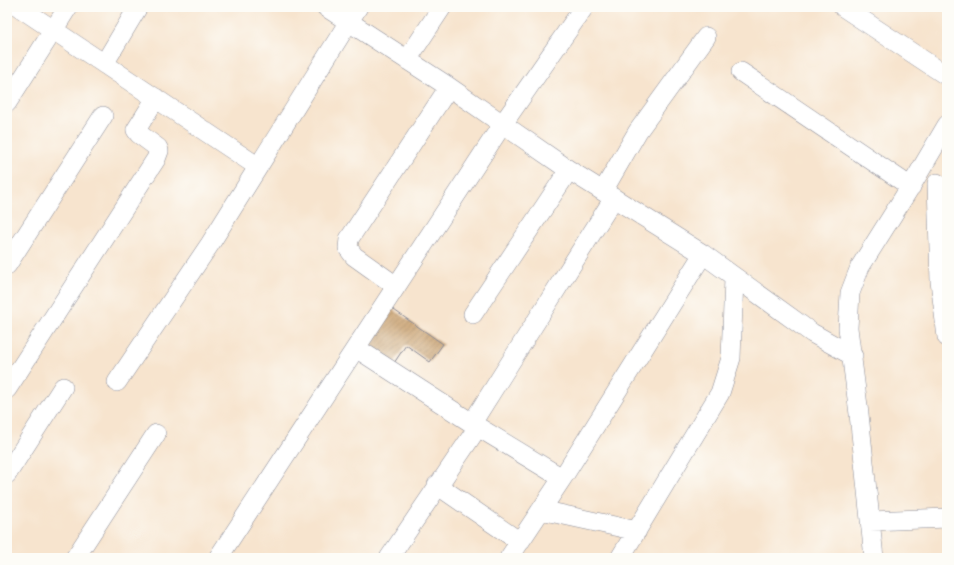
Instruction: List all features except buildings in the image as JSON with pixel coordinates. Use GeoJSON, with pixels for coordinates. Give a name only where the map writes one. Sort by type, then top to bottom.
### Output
{"type":"FeatureCollection","features":[{"type":"Feature","properties":{"kind":"street"},"geometry":{"type":"LineString","coordinates":[[19,7],[258,166]]}},
{"type":"Feature","properties":{"kind":"street"},"geometry":{"type":"LineString","coordinates":[[7,103],[68,7]]}},
{"type":"Feature","properties":{"kind":"street"},"geometry":{"type":"LineString","coordinates":[[104,64],[138,7]]}},
{"type":"Feature","properties":{"kind":"street"},"geometry":{"type":"LineString","coordinates":[[326,7],[354,14],[408,60],[502,125],[568,170],[703,254],[734,278],[812,333],[853,356]]}},
{"type":"Feature","properties":{"kind":"street"},"geometry":{"type":"LineString","coordinates":[[408,60],[442,7]]}},
{"type":"Feature","properties":{"kind":"street"},"geometry":{"type":"LineString","coordinates":[[218,558],[502,125],[584,7]]}},
{"type":"Feature","properties":{"kind":"street"},"geometry":{"type":"LineString","coordinates":[[843,7],[947,76]]}},
{"type":"Feature","properties":{"kind":"street"},"geometry":{"type":"LineString","coordinates":[[117,382],[210,244],[354,14]]}},
{"type":"Feature","properties":{"kind":"street"},"geometry":{"type":"LineString","coordinates":[[389,558],[437,486],[475,425],[608,195],[638,131],[706,37]]}},
{"type":"Feature","properties":{"kind":"street"},"geometry":{"type":"LineString","coordinates":[[741,72],[913,184],[942,183],[940,281],[947,337]]}},
{"type":"Feature","properties":{"kind":"street"},"geometry":{"type":"LineString","coordinates":[[396,286],[354,256],[348,248],[349,239],[449,87]]}},
{"type":"Feature","properties":{"kind":"street"},"geometry":{"type":"LineString","coordinates":[[7,389],[156,159],[159,151],[158,148],[136,130],[156,98]]}},
{"type":"Feature","properties":{"kind":"street"},"geometry":{"type":"LineString","coordinates":[[7,264],[103,116]]}},
{"type":"Feature","properties":{"kind":"street"},"geometry":{"type":"LineString","coordinates":[[874,558],[853,356],[848,328],[848,309],[854,280],[860,267],[913,184],[947,125]]}},
{"type":"Feature","properties":{"kind":"street"},"geometry":{"type":"LineString","coordinates":[[473,314],[568,170]]}},
{"type":"Feature","properties":{"kind":"street"},"geometry":{"type":"LineString","coordinates":[[509,558],[562,478],[703,254]]}},
{"type":"Feature","properties":{"kind":"street"},"geometry":{"type":"LineString","coordinates":[[620,558],[720,393],[731,358],[734,278]]}},
{"type":"Feature","properties":{"kind":"street"},"geometry":{"type":"LineString","coordinates":[[356,348],[475,425],[562,478]]}},
{"type":"Feature","properties":{"kind":"street"},"geometry":{"type":"LineString","coordinates":[[7,474],[63,387]]}},
{"type":"Feature","properties":{"kind":"street"},"geometry":{"type":"LineString","coordinates":[[75,558],[156,434]]}},
{"type":"Feature","properties":{"kind":"street"},"geometry":{"type":"LineString","coordinates":[[437,486],[520,542]]}},
{"type":"Feature","properties":{"kind":"street"},"geometry":{"type":"LineString","coordinates":[[541,510],[637,531]]}},
{"type":"Feature","properties":{"kind":"street"},"geometry":{"type":"LineString","coordinates":[[870,521],[947,518]]}}]}
